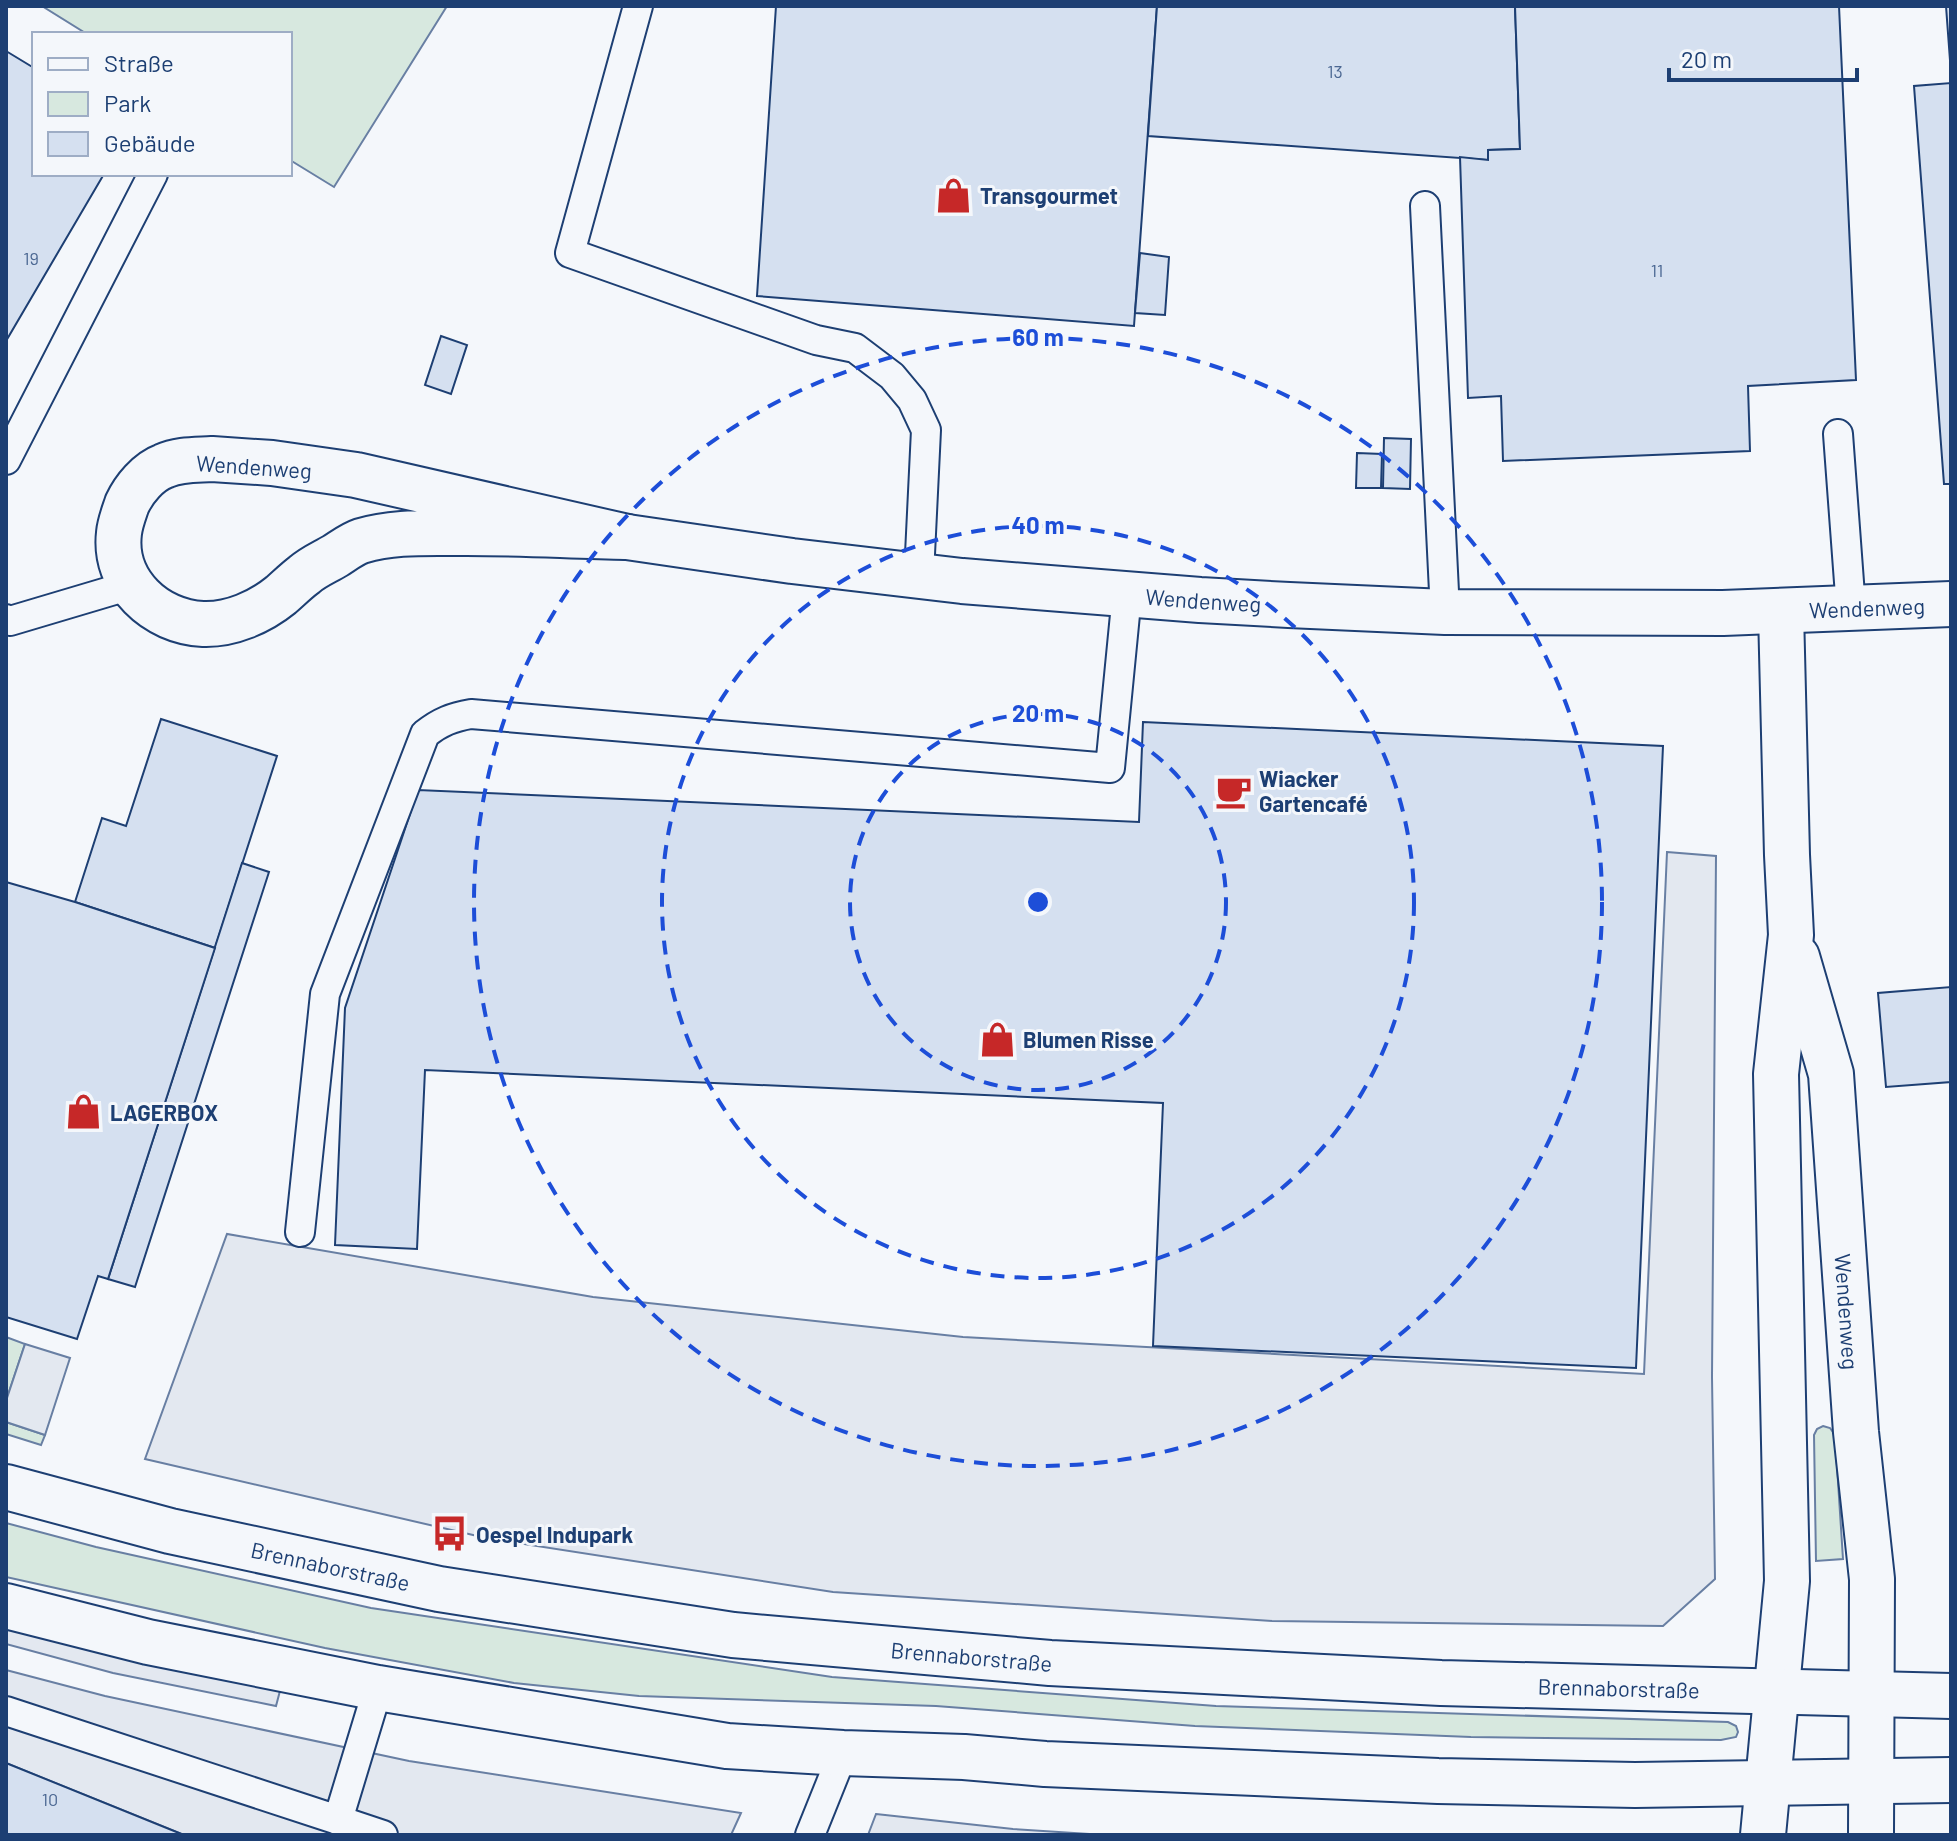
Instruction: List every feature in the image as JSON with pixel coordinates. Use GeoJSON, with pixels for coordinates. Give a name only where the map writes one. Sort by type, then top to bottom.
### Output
{"type":"FeatureCollection","features":[{"type":"Feature","properties":{"kind":"street","name":"Wendenweg"},"geometry":{"type":"LineString","coordinates":[[627,537],[483,532],[384,536],[357,543],[339,553],[304,574],[279,597],[256,611],[231,621],[203,624],[178,620],[155,610],[140,597],[123,568],[118,535],[134,491],[160,467],[190,460],[234,459],[356,475],[627,537],[792,561],[977,582],[1200,600],[1445,612],[1781,612],[1951,604]]}},
{"type":"Feature","properties":{"kind":"street","name":"Wendenweg"},"geometry":{"type":"LineString","coordinates":[[1763,1835],[1787,1581],[1776,1074],[1791,935],[1781,612]]}},
{"type":"Feature","properties":{"kind":"street","name":"Wendenweg"},"geometry":{"type":"LineString","coordinates":[[1791,935],[1831,1074],[1856,1432],[1872,1579],[1871,1835]]}},
{"type":"Feature","properties":{"kind":"street","name":"Brennaborstraße"},"geometry":{"type":"LineString","coordinates":[[6,1487],[170,1531],[439,1589],[733,1635],[1050,1663],[1441,1683],[1951,1696]]}},
{"type":"Feature","properties":{"kind":"street"},"geometry":{"type":"LineString","coordinates":[[6,1606],[148,1642],[378,1688],[727,1746],[964,1757],[1060,1765],[1438,1781],[1635,1785],[1951,1780]]}},
{"type":"Feature","properties":{"kind":"lane"},"geometry":{"type":"LineString","coordinates":[[638,6],[570,253],[816,340],[855,348],[892,376],[912,400],[926,430],[919,575]]}},
{"type":"Feature","properties":{"kind":"lane"},"geometry":{"type":"LineString","coordinates":[[6,460],[152,176]]}},
{"type":"Feature","properties":{"kind":"lane"},"geometry":{"type":"LineString","coordinates":[[1425,206],[1445,612]]}},
{"type":"Feature","properties":{"kind":"lane"},"geometry":{"type":"LineString","coordinates":[[1838,434],[1851,609]]}},
{"type":"Feature","properties":{"kind":"lane"},"geometry":{"type":"LineString","coordinates":[[6,619],[10,621],[131,585]]}},
{"type":"Feature","properties":{"kind":"lane"},"geometry":{"type":"LineString","coordinates":[[300,1232],[325,994],[425,734],[435,725],[449,718],[471,714],[1110,768],[1127,594]]}},
{"type":"Feature","properties":{"kind":"lane"},"geometry":{"type":"LineString","coordinates":[[338,1820],[378,1688]]}},
{"type":"Feature","properties":{"kind":"lane"},"geometry":{"type":"LineString","coordinates":[[6,1711],[383,1835]]}},
{"type":"Feature","properties":{"kind":"lane"},"geometry":{"type":"LineString","coordinates":[[810,1835],[843,1753]]}},
{"type":"Feature","properties":{"kind":"green space"},"geometry":{"type":"Polygon","coordinates":[[[42,6],[447,6],[334,187],[292,161],[292,32],[84,32],[42,6]]]}},
{"type":"Feature","properties":{"kind":"green space"},"geometry":{"type":"Polygon","coordinates":[[[6,1337],[25,1344],[6,1401],[6,1337]]]}},
{"type":"Feature","properties":{"kind":"green space"},"geometry":{"type":"Polygon","coordinates":[[[6,1422],[45,1435],[41,1445],[6,1434],[6,1422]]]}},
{"type":"Feature","properties":{"kind":"green space"},"geometry":{"type":"Polygon","coordinates":[[[1823,1426],[1830,1428],[1835,1435],[1843,1559],[1816,1561],[1814,1435],[1823,1426]]]}},
{"type":"Feature","properties":{"kind":"green space"},"geometry":{"type":"Polygon","coordinates":[[[6,1523],[96,1547],[371,1608],[832,1677],[1216,1706],[1728,1722],[1736,1726],[1738,1732],[1736,1737],[1721,1740],[1471,1737],[1195,1726],[936,1706],[639,1696],[514,1683],[325,1648],[6,1577],[6,1523]]]}},
{"type":"Feature","properties":{"kind":"shaded area"},"geometry":{"type":"Polygon","coordinates":[[[1667,852],[1716,856],[1712,1377],[1715,1579],[1663,1626],[1272,1621],[833,1592],[486,1538],[145,1459],[227,1234],[593,1297],[963,1337],[1644,1374],[1667,852]]]}},
{"type":"Feature","properties":{"kind":"shaded area"},"geometry":{"type":"Polygon","coordinates":[[[25,1344],[70,1358],[45,1435],[6,1422],[6,1401],[25,1344]]]}},
{"type":"Feature","properties":{"kind":"shaded area"},"geometry":{"type":"Polygon","coordinates":[[[6,1623],[281,1687],[276,1706],[113,1673],[6,1644],[6,1623]]]}},
{"type":"Feature","properties":{"kind":"shaded area"},"geometry":{"type":"Polygon","coordinates":[[[6,1670],[105,1696],[409,1761],[741,1813],[731,1835],[184,1835],[6,1763],[6,1670]]]}},
{"type":"Feature","properties":{"kind":"shaded area"},"geometry":{"type":"Polygon","coordinates":[[[876,1814],[1013,1829],[1105,1835],[868,1835],[876,1814]]]}},
{"type":"Feature","properties":{"kind":"building","name":"Transgourmet"},"geometry":{"type":"Polygon","coordinates":[[[776,6],[1157,6],[1134,326],[757,296],[776,6]]]}},
{"type":"Feature","properties":{"kind":"building"},"geometry":{"type":"Polygon","coordinates":[[[1157,6],[1515,6],[1520,149],[1488,150],[1488,160],[1148,136],[1157,6]]]}},
{"type":"Feature","properties":{"kind":"building"},"geometry":{"type":"Polygon","coordinates":[[[1515,6],[1839,6],[1856,380],[1748,386],[1750,451],[1503,461],[1501,396],[1468,398],[1460,157],[1488,160],[1488,150],[1520,149],[1515,6]]]}},
{"type":"Feature","properties":{"kind":"building"},"geometry":{"type":"Polygon","coordinates":[[[1946,6],[1951,6],[1951,74],[1946,6]]]}},
{"type":"Feature","properties":{"kind":"building"},"geometry":{"type":"Polygon","coordinates":[[[6,51],[32,67],[32,176],[103,176],[6,341],[6,51]]]}},
{"type":"Feature","properties":{"kind":"building"},"geometry":{"type":"Polygon","coordinates":[[[1951,83],[1951,484],[1944,484],[1914,86],[1951,83]]]}},
{"type":"Feature","properties":{"kind":"building"},"geometry":{"type":"Polygon","coordinates":[[[1140,253],[1169,257],[1165,315],[1135,313],[1140,253]]]}},
{"type":"Feature","properties":{"kind":"building"},"geometry":{"type":"Polygon","coordinates":[[[441,336],[467,345],[451,394],[425,385],[441,336]]]}},
{"type":"Feature","properties":{"kind":"building"},"geometry":{"type":"Polygon","coordinates":[[[1384,438],[1411,439],[1410,489],[1383,488],[1384,438]]]}},
{"type":"Feature","properties":{"kind":"building"},"geometry":{"type":"Polygon","coordinates":[[[1357,453],[1382,454],[1381,488],[1356,488],[1357,453]]]}},
{"type":"Feature","properties":{"kind":"building"},"geometry":{"type":"Polygon","coordinates":[[[161,719],[277,756],[215,948],[75,902],[102,818],[126,826],[161,719]]]}},
{"type":"Feature","properties":{"kind":"building","name":"Blumen Risse"},"geometry":{"type":"Polygon","coordinates":[[[1143,722],[1663,746],[1636,1368],[1153,1346],[1163,1103],[425,1070],[417,1249],[335,1245],[345,1008],[418,790],[1139,822],[1143,722]]]}},
{"type":"Feature","properties":{"kind":"building"},"geometry":{"type":"Polygon","coordinates":[[[242,863],[269,872],[135,1287],[108,1279],[242,863]]]}},
{"type":"Feature","properties":{"kind":"building","name":"LAGERBOX"},"geometry":{"type":"Polygon","coordinates":[[[6,882],[215,948],[108,1279],[98,1276],[77,1339],[6,1317],[6,882]]]}},
{"type":"Feature","properties":{"kind":"building"},"geometry":{"type":"Polygon","coordinates":[[[1951,987],[1951,1082],[1886,1087],[1878,993],[1951,987]]]}},
{"type":"Feature","properties":{"kind":"building"},"geometry":{"type":"Polygon","coordinates":[[[6,1763],[184,1835],[6,1835],[6,1763]]]}},
{"type":"Feature","properties":{"kind":"place","name":"Transgourmet"},"geometry":{"type":"Point","coordinates":[954,195]}},
{"type":"Feature","properties":{"kind":"place","name":"Wiacker Gartencafé"},"geometry":{"type":"Point","coordinates":[1233,791]}},
{"type":"Feature","properties":{"kind":"place","name":"Blumen Risse"},"geometry":{"type":"Point","coordinates":[997,1039]}},
{"type":"Feature","properties":{"kind":"place","name":"LAGERBOX"},"geometry":{"type":"Point","coordinates":[84,1112]}},
{"type":"Feature","properties":{"kind":"place","name":"Oespel Indupark"},"geometry":{"type":"Point","coordinates":[450,1534]}}]}
